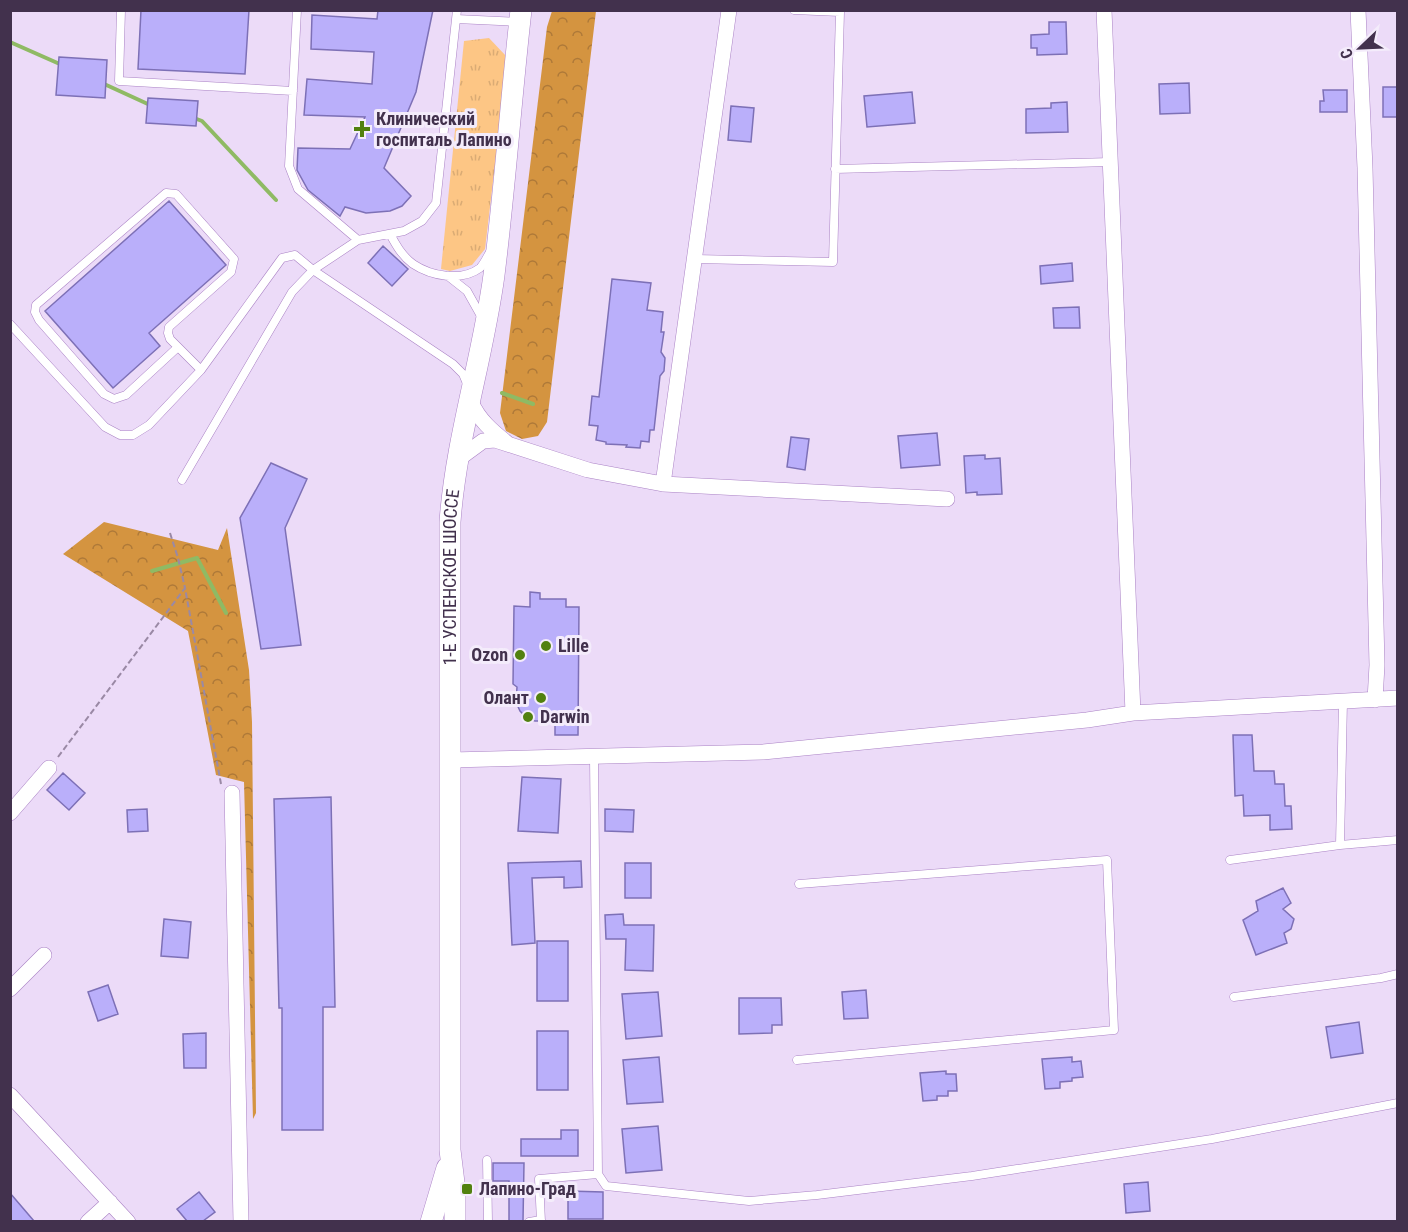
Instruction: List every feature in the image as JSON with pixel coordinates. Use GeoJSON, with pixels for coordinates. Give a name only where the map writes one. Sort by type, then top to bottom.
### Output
{"type":"FeatureCollection","features":[{"type":"Feature","properties":{"kind":"main road","name":"1-Е УСПЕНСКОЕ ШОССЕ"},"geometry":{"type":"LineString","coordinates":[[455,1221],[450,1150],[450,522],[457,460],[471,400],[494,274],[520,16]]}},
{"type":"Feature","properties":{"kind":"main road","name":"1-Е УСПЕНСКОЕ ШОССЕ"},"geometry":{"type":"LineString","coordinates":[[430,1221],[443,1186],[450,1150]]}},
{"type":"Feature","properties":{"kind":"street"},"geometry":{"type":"LineString","coordinates":[[663,484],[729,10]]}},
{"type":"Feature","properties":{"kind":"street"},"geometry":{"type":"LineString","coordinates":[[1104,10],[1133,713]]}},
{"type":"Feature","properties":{"kind":"street"},"geometry":{"type":"LineString","coordinates":[[1358,10],[1366,192],[1377,665],[1375,700]]}},
{"type":"Feature","properties":{"kind":"street"},"geometry":{"type":"LineString","coordinates":[[471,400],[476,414],[486,426],[507,443]]}},
{"type":"Feature","properties":{"kind":"street"},"geometry":{"type":"LineString","coordinates":[[457,460],[483,441],[495,440],[588,470],[663,484],[947,499]]}},
{"type":"Feature","properties":{"kind":"street"},"geometry":{"type":"LineString","coordinates":[[451,760],[763,752],[1076,722],[1133,713],[1398,698]]}},
{"type":"Feature","properties":{"kind":"street"},"geometry":{"type":"LineString","coordinates":[[10,813],[50,768]]}},
{"type":"Feature","properties":{"kind":"street"},"geometry":{"type":"LineString","coordinates":[[232,792],[242,1221]]}},
{"type":"Feature","properties":{"kind":"street"},"geometry":{"type":"LineString","coordinates":[[10,989],[44,955]]}},
{"type":"Feature","properties":{"kind":"street"},"geometry":{"type":"LineString","coordinates":[[10,1095],[128,1221]]}},
{"type":"Feature","properties":{"kind":"street"},"geometry":{"type":"LineString","coordinates":[[88,1221],[110,1202]]}},
{"type":"Feature","properties":{"kind":"lane"},"geometry":{"type":"LineString","coordinates":[[121,10],[119,81],[293,91]]}},
{"type":"Feature","properties":{"kind":"lane"},"geometry":{"type":"LineString","coordinates":[[297,10],[290,166],[298,189],[358,240]]}},
{"type":"Feature","properties":{"kind":"lane"},"geometry":{"type":"LineString","coordinates":[[695,259],[832,262],[840,11],[794,10]]}},
{"type":"Feature","properties":{"kind":"lane"},"geometry":{"type":"LineString","coordinates":[[182,480],[292,292],[313,270],[358,240],[404,231],[422,221],[436,203],[457,15],[520,16]]}},
{"type":"Feature","properties":{"kind":"lane"},"geometry":{"type":"LineString","coordinates":[[835,169],[1111,162]]}},
{"type":"Feature","properties":{"kind":"lane"},"geometry":{"type":"LineString","coordinates":[[178,347],[126,395],[114,399],[104,394],[34,312],[36,305],[166,193],[176,194],[234,259],[231,272],[169,327],[170,339],[178,347],[201,370]]}},
{"type":"Feature","properties":{"kind":"lane"},"geometry":{"type":"LineString","coordinates":[[390,234],[399,250],[412,263],[431,273],[448,276],[471,273],[482,266],[497,237]]}},
{"type":"Feature","properties":{"kind":"lane"},"geometry":{"type":"LineString","coordinates":[[10,324],[105,427],[120,435],[133,435],[149,425],[201,370],[282,258],[295,255],[313,270],[453,364],[463,374],[471,400]]}},
{"type":"Feature","properties":{"kind":"lane"},"geometry":{"type":"LineString","coordinates":[[448,276],[467,291],[478,309],[484,334],[475,356],[466,362],[453,364]]}},
{"type":"Feature","properties":{"kind":"lane"},"geometry":{"type":"LineString","coordinates":[[1340,845],[1343,701]]}},
{"type":"Feature","properties":{"kind":"lane"},"geometry":{"type":"LineString","coordinates":[[594,757],[598,1174],[606,1186],[749,1201],[972,1176],[1212,1139],[1398,1103]]}},
{"type":"Feature","properties":{"kind":"lane"},"geometry":{"type":"LineString","coordinates":[[1230,860],[1340,845],[1398,840]]}},
{"type":"Feature","properties":{"kind":"lane"},"geometry":{"type":"LineString","coordinates":[[797,1060],[1114,1030],[1107,860],[799,884]]}},
{"type":"Feature","properties":{"kind":"lane"},"geometry":{"type":"LineString","coordinates":[[1234,997],[1398,974]]}},
{"type":"Feature","properties":{"kind":"lane"},"geometry":{"type":"LineString","coordinates":[[487,1160],[488,1221]]}},
{"type":"Feature","properties":{"kind":"lane"},"geometry":{"type":"LineString","coordinates":[[529,1221],[541,1221],[539,1179],[598,1174]]}},
{"type":"Feature","properties":{"kind":"path"},"geometry":{"type":"LineString","coordinates":[[170,533],[181,568],[222,791],[232,792]]}},
{"type":"Feature","properties":{"kind":"path"},"geometry":{"type":"LineString","coordinates":[[50,768],[185,588]]}},
{"type":"Feature","properties":{"kind":"green space"},"geometry":{"type":"Polygon","coordinates":[[[552,11],[596,11],[547,422],[538,436],[522,439],[506,431],[500,413],[547,27],[552,11]]]}},
{"type":"Feature","properties":{"kind":"green space"},"geometry":{"type":"Polygon","coordinates":[[[489,38],[506,56],[506,72],[485,249],[472,265],[450,271],[441,269],[464,41],[489,38]]]}},
{"type":"Feature","properties":{"kind":"green space"},"geometry":{"type":"Polygon","coordinates":[[[104,522],[218,550],[227,528],[249,670],[252,722],[256,1113],[253,1119],[244,782],[216,775],[188,631],[63,554],[104,522]]]}},
{"type":"Feature","properties":{"kind":"building"},"geometry":{"type":"Polygon","coordinates":[[[141,10],[249,10],[245,74],[138,69],[141,10]]]}},
{"type":"Feature","properties":{"kind":"building"},"geometry":{"type":"Polygon","coordinates":[[[378,10],[433,10],[416,92],[384,168],[411,196],[402,206],[390,211],[366,213],[345,207],[340,216],[308,190],[297,170],[298,148],[350,149],[365,117],[304,115],[307,79],[372,84],[374,52],[311,49],[312,15],[377,19],[378,10]]]}},
{"type":"Feature","properties":{"kind":"building"},"geometry":{"type":"Polygon","coordinates":[[[1049,22],[1066,22],[1067,54],[1037,55],[1037,48],[1031,48],[1031,35],[1049,34],[1049,22]]]}},
{"type":"Feature","properties":{"kind":"building"},"geometry":{"type":"Polygon","coordinates":[[[59,57],[107,60],[105,98],[56,95],[59,57]]]}},
{"type":"Feature","properties":{"kind":"building"},"geometry":{"type":"Polygon","coordinates":[[[1189,83],[1190,113],[1160,114],[1159,84],[1189,83]]]}},
{"type":"Feature","properties":{"kind":"building"},"geometry":{"type":"Polygon","coordinates":[[[1383,87],[1398,87],[1398,117],[1383,117],[1383,87]]]}},
{"type":"Feature","properties":{"kind":"building"},"geometry":{"type":"Polygon","coordinates":[[[1323,90],[1347,90],[1347,112],[1320,112],[1320,101],[1324,101],[1323,90]]]}},
{"type":"Feature","properties":{"kind":"building"},"geometry":{"type":"Polygon","coordinates":[[[912,92],[915,123],[867,127],[864,96],[912,92]]]}},
{"type":"Feature","properties":{"kind":"building"},"geometry":{"type":"Polygon","coordinates":[[[148,98],[198,101],[196,126],[146,123],[148,98]]]}},
{"type":"Feature","properties":{"kind":"building"},"geometry":{"type":"Polygon","coordinates":[[[1067,102],[1068,132],[1026,133],[1026,109],[1051,108],[1051,103],[1067,102]]]}},
{"type":"Feature","properties":{"kind":"building"},"geometry":{"type":"Polygon","coordinates":[[[731,106],[754,108],[751,142],[728,140],[731,106]]]}},
{"type":"Feature","properties":{"kind":"building"},"geometry":{"type":"Polygon","coordinates":[[[169,201],[226,265],[149,333],[160,346],[113,388],[45,311],[169,201]]]}},
{"type":"Feature","properties":{"kind":"building"},"geometry":{"type":"Polygon","coordinates":[[[383,246],[408,269],[392,286],[368,263],[383,246]]]}},
{"type":"Feature","properties":{"kind":"building"},"geometry":{"type":"Polygon","coordinates":[[[1072,263],[1073,281],[1041,284],[1040,266],[1072,263]]]}},
{"type":"Feature","properties":{"kind":"building"},"geometry":{"type":"Polygon","coordinates":[[[612,279],[651,283],[647,310],[663,312],[661,332],[664,332],[661,352],[665,358],[664,371],[660,376],[654,430],[650,430],[649,442],[641,441],[640,448],[606,444],[606,442],[596,440],[598,426],[589,425],[592,396],[599,397],[612,279]]]}},
{"type":"Feature","properties":{"kind":"building"},"geometry":{"type":"Polygon","coordinates":[[[1079,307],[1080,328],[1054,328],[1053,308],[1079,307]]]}},
{"type":"Feature","properties":{"kind":"building"},"geometry":{"type":"Polygon","coordinates":[[[937,433],[940,465],[901,468],[898,436],[937,433]]]}},
{"type":"Feature","properties":{"kind":"building"},"geometry":{"type":"Polygon","coordinates":[[[791,437],[809,439],[805,470],[787,467],[791,437]]]}},
{"type":"Feature","properties":{"kind":"building"},"geometry":{"type":"Polygon","coordinates":[[[985,455],[985,459],[1000,458],[1002,494],[966,493],[964,456],[985,455]]]}},
{"type":"Feature","properties":{"kind":"building"},"geometry":{"type":"Polygon","coordinates":[[[271,463],[307,479],[285,528],[301,645],[261,649],[240,518],[271,463]]]}},
{"type":"Feature","properties":{"kind":"building","name":"Lille"},"geometry":{"type":"Polygon","coordinates":[[[530,592],[540,593],[540,599],[566,599],[566,607],[579,607],[578,735],[555,735],[555,721],[535,721],[527,718],[520,711],[516,702],[517,687],[513,684],[514,606],[530,607],[530,592]]]}},
{"type":"Feature","properties":{"kind":"building"},"geometry":{"type":"Polygon","coordinates":[[[1233,735],[1252,735],[1254,771],[1274,771],[1275,784],[1284,784],[1285,806],[1291,806],[1292,829],[1270,830],[1270,815],[1244,816],[1243,795],[1235,796],[1233,735]]]}},
{"type":"Feature","properties":{"kind":"building"},"geometry":{"type":"Polygon","coordinates":[[[63,773],[85,793],[69,810],[47,790],[63,773]]]}},
{"type":"Feature","properties":{"kind":"building"},"geometry":{"type":"Polygon","coordinates":[[[522,777],[561,779],[558,833],[518,831],[522,777]]]}},
{"type":"Feature","properties":{"kind":"building"},"geometry":{"type":"Polygon","coordinates":[[[331,797],[335,1007],[323,1007],[323,1130],[282,1130],[282,1008],[279,1008],[274,799],[331,797]]]}},
{"type":"Feature","properties":{"kind":"building"},"geometry":{"type":"Polygon","coordinates":[[[147,809],[148,831],[128,832],[127,810],[147,809]]]}},
{"type":"Feature","properties":{"kind":"building"},"geometry":{"type":"Polygon","coordinates":[[[605,809],[634,810],[633,832],[605,831],[605,809]]]}},
{"type":"Feature","properties":{"kind":"building"},"geometry":{"type":"Polygon","coordinates":[[[581,861],[582,887],[564,888],[564,877],[532,878],[535,943],[512,945],[508,863],[581,861]]]}},
{"type":"Feature","properties":{"kind":"building"},"geometry":{"type":"Polygon","coordinates":[[[625,863],[651,863],[651,898],[625,898],[625,863]]]}},
{"type":"Feature","properties":{"kind":"building"},"geometry":{"type":"Polygon","coordinates":[[[1283,888],[1291,903],[1283,909],[1294,919],[1291,929],[1284,933],[1287,943],[1256,955],[1243,920],[1258,911],[1256,901],[1283,888]]]}},
{"type":"Feature","properties":{"kind":"building"},"geometry":{"type":"Polygon","coordinates":[[[623,914],[624,925],[654,925],[653,971],[625,970],[626,939],[606,939],[605,915],[623,914]]]}},
{"type":"Feature","properties":{"kind":"building"},"geometry":{"type":"Polygon","coordinates":[[[164,919],[191,922],[188,958],[161,956],[164,919]]]}},
{"type":"Feature","properties":{"kind":"building"},"geometry":{"type":"Polygon","coordinates":[[[537,941],[568,941],[568,1001],[537,1001],[537,941]]]}},
{"type":"Feature","properties":{"kind":"building"},"geometry":{"type":"Polygon","coordinates":[[[108,985],[118,1014],[98,1021],[88,992],[108,985]]]}},
{"type":"Feature","properties":{"kind":"building"},"geometry":{"type":"Polygon","coordinates":[[[866,990],[868,1018],[844,1019],[842,992],[866,990]]]}},
{"type":"Feature","properties":{"kind":"building"},"geometry":{"type":"Polygon","coordinates":[[[658,992],[662,1036],[626,1039],[622,994],[658,992]]]}},
{"type":"Feature","properties":{"kind":"building"},"geometry":{"type":"Polygon","coordinates":[[[739,998],[781,998],[782,1025],[772,1025],[772,1033],[739,1034],[739,998]]]}},
{"type":"Feature","properties":{"kind":"building"},"geometry":{"type":"Polygon","coordinates":[[[1359,1022],[1363,1053],[1331,1058],[1326,1027],[1359,1022]]]}},
{"type":"Feature","properties":{"kind":"building"},"geometry":{"type":"Polygon","coordinates":[[[537,1031],[568,1031],[568,1090],[537,1090],[537,1031]]]}},
{"type":"Feature","properties":{"kind":"building"},"geometry":{"type":"Polygon","coordinates":[[[206,1033],[206,1068],[184,1068],[183,1034],[206,1033]]]}},
{"type":"Feature","properties":{"kind":"building"},"geometry":{"type":"Polygon","coordinates":[[[659,1057],[663,1102],[627,1104],[623,1060],[659,1057]]]}},
{"type":"Feature","properties":{"kind":"building"},"geometry":{"type":"Polygon","coordinates":[[[1072,1057],[1072,1062],[1081,1061],[1083,1077],[1060,1082],[1060,1088],[1045,1089],[1042,1059],[1072,1057]]]}},
{"type":"Feature","properties":{"kind":"building"},"geometry":{"type":"Polygon","coordinates":[[[946,1071],[946,1074],[956,1074],[957,1091],[948,1091],[948,1096],[937,1096],[937,1100],[923,1101],[920,1073],[946,1071]]]}},
{"type":"Feature","properties":{"kind":"building"},"geometry":{"type":"Polygon","coordinates":[[[658,1126],[662,1170],[626,1173],[622,1129],[658,1126]]]}},
{"type":"Feature","properties":{"kind":"building"},"geometry":{"type":"Polygon","coordinates":[[[561,1130],[578,1130],[578,1156],[521,1156],[521,1139],[561,1139],[561,1130]]]}},
{"type":"Feature","properties":{"kind":"building"},"geometry":{"type":"Polygon","coordinates":[[[493,1163],[524,1163],[523,1221],[509,1221],[509,1181],[493,1181],[493,1163]]]}},
{"type":"Feature","properties":{"kind":"building"},"geometry":{"type":"Polygon","coordinates":[[[1148,1182],[1150,1211],[1126,1213],[1124,1184],[1148,1182]]]}},
{"type":"Feature","properties":{"kind":"building"},"geometry":{"type":"Polygon","coordinates":[[[568,1191],[603,1192],[603,1219],[568,1219],[568,1191]]]}},
{"type":"Feature","properties":{"kind":"building"},"geometry":{"type":"Polygon","coordinates":[[[199,1192],[215,1212],[203,1221],[187,1221],[177,1209],[199,1192]]]}},
{"type":"Feature","properties":{"kind":"building"},"geometry":{"type":"Polygon","coordinates":[[[10,1193],[34,1221],[10,1221],[10,1193]]]}},
{"type":"Feature","properties":{"kind":"waterway"},"geometry":{"type":"LineString","coordinates":[[10,42],[62,65]]}},
{"type":"Feature","properties":{"kind":"waterway"},"geometry":{"type":"LineString","coordinates":[[102,83],[150,105]]}},
{"type":"Feature","properties":{"kind":"waterway"},"geometry":{"type":"LineString","coordinates":[[194,118],[202,121],[276,200]]}},
{"type":"Feature","properties":{"kind":"waterway"},"geometry":{"type":"LineString","coordinates":[[502,393],[533,404]]}},
{"type":"Feature","properties":{"kind":"waterway"},"geometry":{"type":"LineString","coordinates":[[152,571],[197,558],[226,613]]}},
{"type":"Feature","properties":{"kind":"place","name":"Клинический госпиталь Лапино"},"geometry":{"type":"Point","coordinates":[362,129]}},
{"type":"Feature","properties":{"kind":"place","name":"Lille"},"geometry":{"type":"Point","coordinates":[546,646]}},
{"type":"Feature","properties":{"kind":"place","name":"Ozon"},"geometry":{"type":"Point","coordinates":[520,655]}},
{"type":"Feature","properties":{"kind":"place","name":"Олант"},"geometry":{"type":"Point","coordinates":[541,698]}},
{"type":"Feature","properties":{"kind":"place","name":"Darwin"},"geometry":{"type":"Point","coordinates":[528,717]}},
{"type":"Feature","properties":{"kind":"place","name":"Лапино-Град"},"geometry":{"type":"Point","coordinates":[467,1189]}}]}
